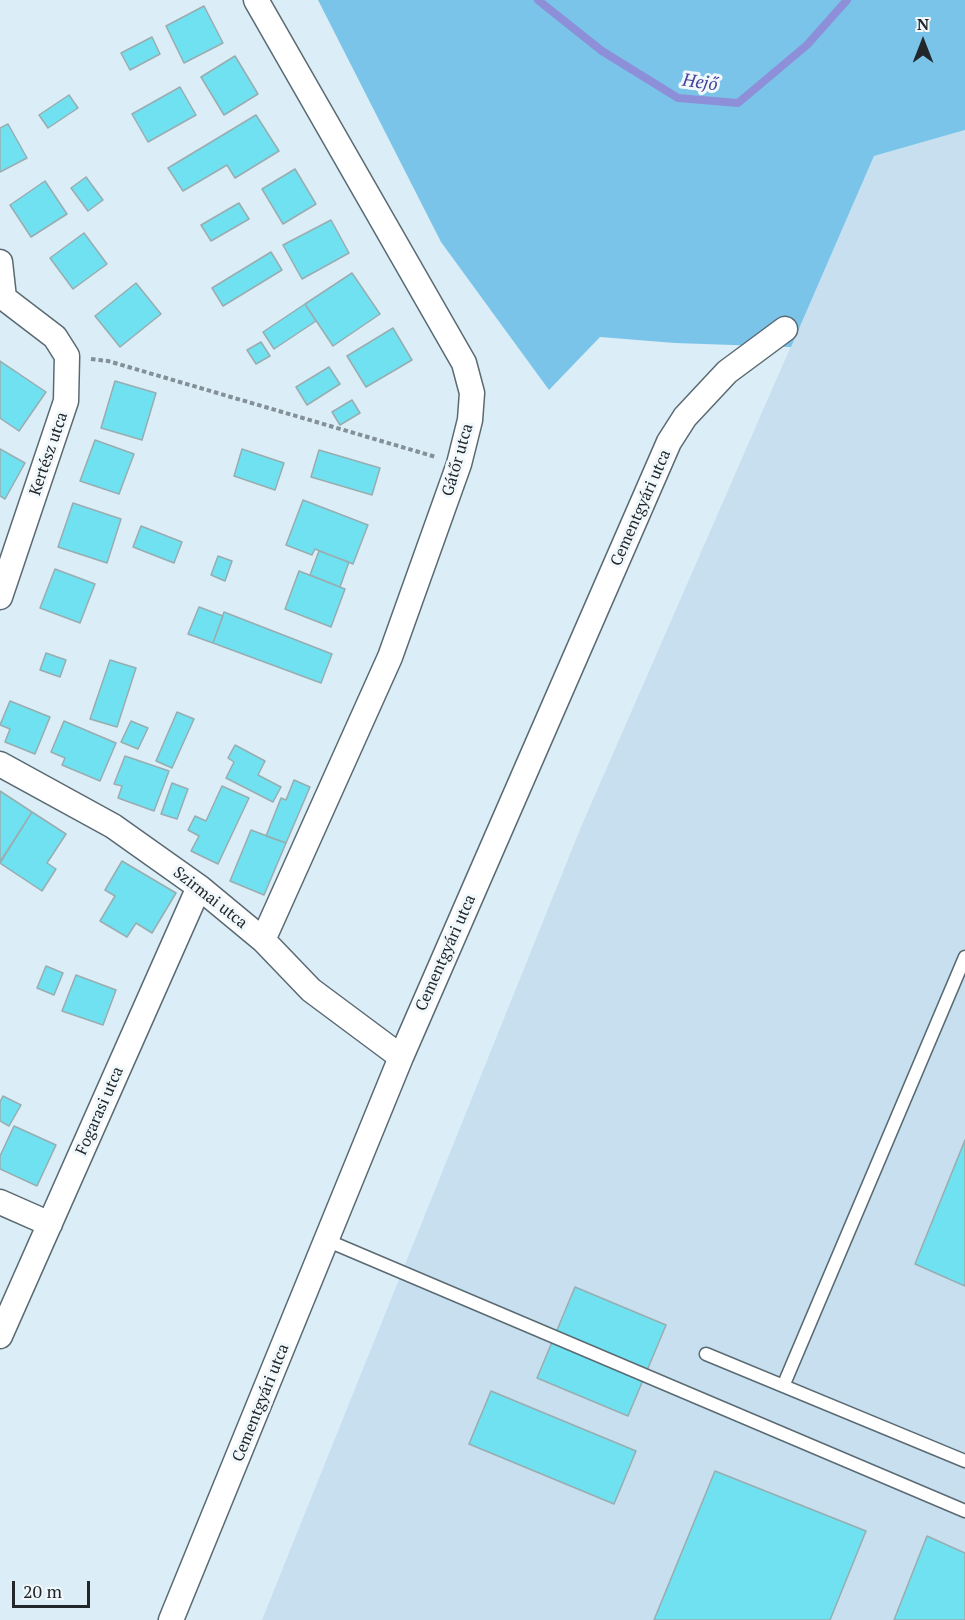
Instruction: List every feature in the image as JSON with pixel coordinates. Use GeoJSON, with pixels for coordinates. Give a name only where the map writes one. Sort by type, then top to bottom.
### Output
{"type":"FeatureCollection","features":[{"type":"Feature","properties":{"kind":"street","name":"Gátőr utca"},"geometry":{"type":"LineString","coordinates":[[256,0],[464,363],[472,393],[470,420],[459,464],[390,657],[263,940]]}},
{"type":"Feature","properties":{"kind":"street"},"geometry":{"type":"LineString","coordinates":[[0,262],[2,297],[55,337],[67,356]]}},
{"type":"Feature","properties":{"kind":"street","name":"Cementgyári utca"},"geometry":{"type":"LineString","coordinates":[[171,1620],[401,1057],[669,442],[685,417],[727,372],[785,329]]}},
{"type":"Feature","properties":{"kind":"street","name":"Kertész utca"},"geometry":{"type":"LineString","coordinates":[[0,597],[66,401],[67,356]]}},
{"type":"Feature","properties":{"kind":"street","name":"Szirmai utca"},"geometry":{"type":"LineString","coordinates":[[0,764],[113,826],[199,887],[263,940],[311,990],[401,1057]]}},
{"type":"Feature","properties":{"kind":"street","name":"Fogarasi utca"},"geometry":{"type":"LineString","coordinates":[[0,1336],[199,887]]}},
{"type":"Feature","properties":{"kind":"street"},"geometry":{"type":"LineString","coordinates":[[0,1202],[50,1224]]}},
{"type":"Feature","properties":{"kind":"lane"},"geometry":{"type":"LineString","coordinates":[[784,1384],[965,957]]}},
{"type":"Feature","properties":{"kind":"lane"},"geometry":{"type":"LineString","coordinates":[[326,1240],[965,1511]]}},
{"type":"Feature","properties":{"kind":"lane"},"geometry":{"type":"LineString","coordinates":[[706,1354],[784,1384],[965,1461]]}},
{"type":"Feature","properties":{"kind":"path"},"geometry":{"type":"LineString","coordinates":[[67,356],[108,360],[459,464]]}},
{"type":"Feature","properties":{"kind":"shaded area"},"geometry":{"type":"Polygon","coordinates":[[[318,0],[965,0],[965,130],[874,156],[791,347],[675,343],[600,337],[549,390],[441,242],[318,0]]]}},
{"type":"Feature","properties":{"kind":"shaded area"},"geometry":{"type":"Polygon","coordinates":[[[965,130],[965,1620],[262,1620],[581,827],[874,156],[965,130]]]}},
{"type":"Feature","properties":{"kind":"building"},"geometry":{"type":"Polygon","coordinates":[[[204,6],[223,43],[184,63],[166,26],[204,6]]]}},
{"type":"Feature","properties":{"kind":"building"},"geometry":{"type":"Polygon","coordinates":[[[152,37],[160,54],[130,70],[121,53],[152,37]]]}},
{"type":"Feature","properties":{"kind":"building"},"geometry":{"type":"Polygon","coordinates":[[[235,56],[258,94],[224,115],[201,77],[235,56]]]}},
{"type":"Feature","properties":{"kind":"building"},"geometry":{"type":"Polygon","coordinates":[[[180,87],[196,115],[148,142],[132,114],[180,87]]]}},
{"type":"Feature","properties":{"kind":"building"},"geometry":{"type":"Polygon","coordinates":[[[69,95],[78,108],[48,128],[39,115],[69,95]]]}},
{"type":"Feature","properties":{"kind":"building"},"geometry":{"type":"Polygon","coordinates":[[[256,115],[279,151],[235,178],[227,165],[183,191],[168,168],[256,115]]]}},
{"type":"Feature","properties":{"kind":"building"},"geometry":{"type":"Polygon","coordinates":[[[8,124],[27,158],[0,172],[0,128],[8,124]]]}},
{"type":"Feature","properties":{"kind":"building"},"geometry":{"type":"Polygon","coordinates":[[[295,169],[316,204],[283,224],[262,189],[295,169]]]}},
{"type":"Feature","properties":{"kind":"building"},"geometry":{"type":"Polygon","coordinates":[[[86,177],[103,200],[88,211],[71,188],[86,177]]]}},
{"type":"Feature","properties":{"kind":"building"},"geometry":{"type":"Polygon","coordinates":[[[45,181],[67,214],[31,237],[10,205],[45,181]]]}},
{"type":"Feature","properties":{"kind":"building"},"geometry":{"type":"Polygon","coordinates":[[[239,203],[249,219],[211,241],[201,225],[239,203]]]}},
{"type":"Feature","properties":{"kind":"building"},"geometry":{"type":"Polygon","coordinates":[[[331,220],[349,253],[302,279],[283,245],[331,220]]]}},
{"type":"Feature","properties":{"kind":"building"},"geometry":{"type":"Polygon","coordinates":[[[84,233],[107,264],[73,289],[50,258],[84,233]]]}},
{"type":"Feature","properties":{"kind":"building"},"geometry":{"type":"Polygon","coordinates":[[[271,252],[282,270],[223,306],[212,288],[271,252]]]}},
{"type":"Feature","properties":{"kind":"building"},"geometry":{"type":"Polygon","coordinates":[[[352,273],[380,314],[333,346],[305,304],[352,273]]]}},
{"type":"Feature","properties":{"kind":"building"},"geometry":{"type":"Polygon","coordinates":[[[136,283],[161,314],[120,347],[95,316],[136,283]]]}},
{"type":"Feature","properties":{"kind":"building"},"geometry":{"type":"Polygon","coordinates":[[[305,304],[316,321],[274,349],[263,332],[305,304]]]}},
{"type":"Feature","properties":{"kind":"building"},"geometry":{"type":"Polygon","coordinates":[[[393,328],[412,360],[366,387],[347,356],[393,328]]]}},
{"type":"Feature","properties":{"kind":"building"},"geometry":{"type":"Polygon","coordinates":[[[261,342],[270,356],[256,364],[247,350],[261,342]]]}},
{"type":"Feature","properties":{"kind":"building"},"geometry":{"type":"Polygon","coordinates":[[[0,361],[46,392],[19,431],[0,418],[0,361]]]}},
{"type":"Feature","properties":{"kind":"building"},"geometry":{"type":"Polygon","coordinates":[[[329,367],[340,384],[307,405],[296,387],[329,367]]]}},
{"type":"Feature","properties":{"kind":"building"},"geometry":{"type":"Polygon","coordinates":[[[115,381],[156,393],[142,440],[101,428],[115,381]]]}},
{"type":"Feature","properties":{"kind":"building"},"geometry":{"type":"Polygon","coordinates":[[[352,400],[360,413],[340,425],[332,412],[352,400]]]}},
{"type":"Feature","properties":{"kind":"building"},"geometry":{"type":"Polygon","coordinates":[[[95,440],[134,454],[119,494],[80,481],[95,440]]]}},
{"type":"Feature","properties":{"kind":"building"},"geometry":{"type":"Polygon","coordinates":[[[0,449],[25,463],[5,499],[0,496],[0,449]]]}},
{"type":"Feature","properties":{"kind":"building"},"geometry":{"type":"Polygon","coordinates":[[[242,449],[284,463],[275,490],[234,476],[242,449]]]}},
{"type":"Feature","properties":{"kind":"building"},"geometry":{"type":"Polygon","coordinates":[[[319,450],[380,468],[372,495],[311,477],[319,450]]]}},
{"type":"Feature","properties":{"kind":"building"},"geometry":{"type":"Polygon","coordinates":[[[303,500],[368,525],[353,564],[315,549],[312,555],[286,545],[303,500]]]}},
{"type":"Feature","properties":{"kind":"building"},"geometry":{"type":"Polygon","coordinates":[[[73,503],[121,519],[107,563],[58,547],[73,503]]]}},
{"type":"Feature","properties":{"kind":"building"},"geometry":{"type":"Polygon","coordinates":[[[141,526],[182,542],[174,563],[133,547],[141,526]]]}},
{"type":"Feature","properties":{"kind":"building"},"geometry":{"type":"Polygon","coordinates":[[[319,551],[349,562],[340,587],[310,575],[319,551]]]}},
{"type":"Feature","properties":{"kind":"building"},"geometry":{"type":"Polygon","coordinates":[[[218,556],[232,561],[225,581],[211,575],[218,556]]]}},
{"type":"Feature","properties":{"kind":"building"},"geometry":{"type":"Polygon","coordinates":[[[55,569],[95,584],[80,623],[40,608],[55,569]]]}},
{"type":"Feature","properties":{"kind":"building"},"geometry":{"type":"Polygon","coordinates":[[[299,571],[345,589],[331,627],[285,609],[299,571]]]}},
{"type":"Feature","properties":{"kind":"building"},"geometry":{"type":"Polygon","coordinates":[[[199,607],[223,616],[213,643],[188,634],[199,607]]]}},
{"type":"Feature","properties":{"kind":"building"},"geometry":{"type":"Polygon","coordinates":[[[224,612],[332,654],[321,683],[213,643],[224,612]]]}},
{"type":"Feature","properties":{"kind":"building"},"geometry":{"type":"Polygon","coordinates":[[[46,653],[66,660],[60,677],[40,670],[46,653]]]}},
{"type":"Feature","properties":{"kind":"building"},"geometry":{"type":"Polygon","coordinates":[[[110,660],[136,668],[117,727],[90,719],[110,660]]]}},
{"type":"Feature","properties":{"kind":"building"},"geometry":{"type":"Polygon","coordinates":[[[10,701],[50,717],[35,754],[5,742],[10,729],[0,725],[10,701]]]}},
{"type":"Feature","properties":{"kind":"building"},"geometry":{"type":"Polygon","coordinates":[[[177,712],[194,719],[172,768],[156,761],[177,712]]]}},
{"type":"Feature","properties":{"kind":"building"},"geometry":{"type":"Polygon","coordinates":[[[64,721],[116,743],[100,781],[62,765],[65,758],[51,752],[64,721]]]}},
{"type":"Feature","properties":{"kind":"building"},"geometry":{"type":"Polygon","coordinates":[[[131,721],[148,728],[138,749],[121,742],[131,721]]]}},
{"type":"Feature","properties":{"kind":"building"},"geometry":{"type":"Polygon","coordinates":[[[235,745],[265,761],[258,775],[281,787],[273,802],[226,778],[234,762],[228,758],[235,745]]]}},
{"type":"Feature","properties":{"kind":"building"},"geometry":{"type":"Polygon","coordinates":[[[125,756],[169,771],[154,811],[118,798],[122,786],[114,784],[125,756]]]}},
{"type":"Feature","properties":{"kind":"building"},"geometry":{"type":"Polygon","coordinates":[[[294,780],[310,787],[286,843],[266,836],[281,798],[286,800],[294,780]]]}},
{"type":"Feature","properties":{"kind":"building"},"geometry":{"type":"Polygon","coordinates":[[[172,783],[188,789],[177,819],[161,814],[172,783]]]}},
{"type":"Feature","properties":{"kind":"building"},"geometry":{"type":"Polygon","coordinates":[[[222,786],[249,798],[218,864],[191,851],[199,836],[188,830],[195,816],[206,821],[222,786]]]}},
{"type":"Feature","properties":{"kind":"building"},"geometry":{"type":"Polygon","coordinates":[[[0,791],[32,812],[0,862],[0,791]]]}},
{"type":"Feature","properties":{"kind":"building"},"geometry":{"type":"Polygon","coordinates":[[[32,812],[66,834],[47,863],[56,869],[42,891],[0,863],[32,812]]]}},
{"type":"Feature","properties":{"kind":"building"},"geometry":{"type":"Polygon","coordinates":[[[251,830],[286,843],[264,895],[230,881],[251,830]]]}},
{"type":"Feature","properties":{"kind":"building"},"geometry":{"type":"Polygon","coordinates":[[[122,861],[176,893],[152,933],[136,923],[127,937],[100,921],[115,896],[105,890],[122,861]]]}},
{"type":"Feature","properties":{"kind":"building"},"geometry":{"type":"Polygon","coordinates":[[[46,966],[63,973],[54,995],[37,988],[46,966]]]}},
{"type":"Feature","properties":{"kind":"building"},"geometry":{"type":"Polygon","coordinates":[[[76,975],[116,990],[103,1025],[62,1011],[76,975]]]}},
{"type":"Feature","properties":{"kind":"building"},"geometry":{"type":"Polygon","coordinates":[[[3,1096],[21,1105],[9,1126],[0,1121],[0,1102],[3,1096]]]}},
{"type":"Feature","properties":{"kind":"building"},"geometry":{"type":"Polygon","coordinates":[[[14,1126],[56,1145],[37,1186],[0,1169],[0,1156],[14,1126]]]}},
{"type":"Feature","properties":{"kind":"building"},"geometry":{"type":"Polygon","coordinates":[[[965,1140],[965,1286],[915,1264],[965,1140]]]}},
{"type":"Feature","properties":{"kind":"building"},"geometry":{"type":"Polygon","coordinates":[[[575,1287],[666,1325],[628,1416],[537,1378],[575,1287]]]}},
{"type":"Feature","properties":{"kind":"building"},"geometry":{"type":"Polygon","coordinates":[[[491,1391],[636,1451],[614,1504],[469,1444],[491,1391]]]}},
{"type":"Feature","properties":{"kind":"building"},"geometry":{"type":"Polygon","coordinates":[[[715,1471],[866,1531],[830,1620],[654,1620],[715,1471]]]}},
{"type":"Feature","properties":{"kind":"building"},"geometry":{"type":"Polygon","coordinates":[[[927,1536],[965,1553],[965,1620],[894,1620],[927,1536]]]}},
{"type":"Feature","properties":{"kind":"waterway","name":"Hejő"},"geometry":{"type":"LineString","coordinates":[[538,0],[602,51],[678,98],[738,103],[807,45],[847,0]]}}]}
